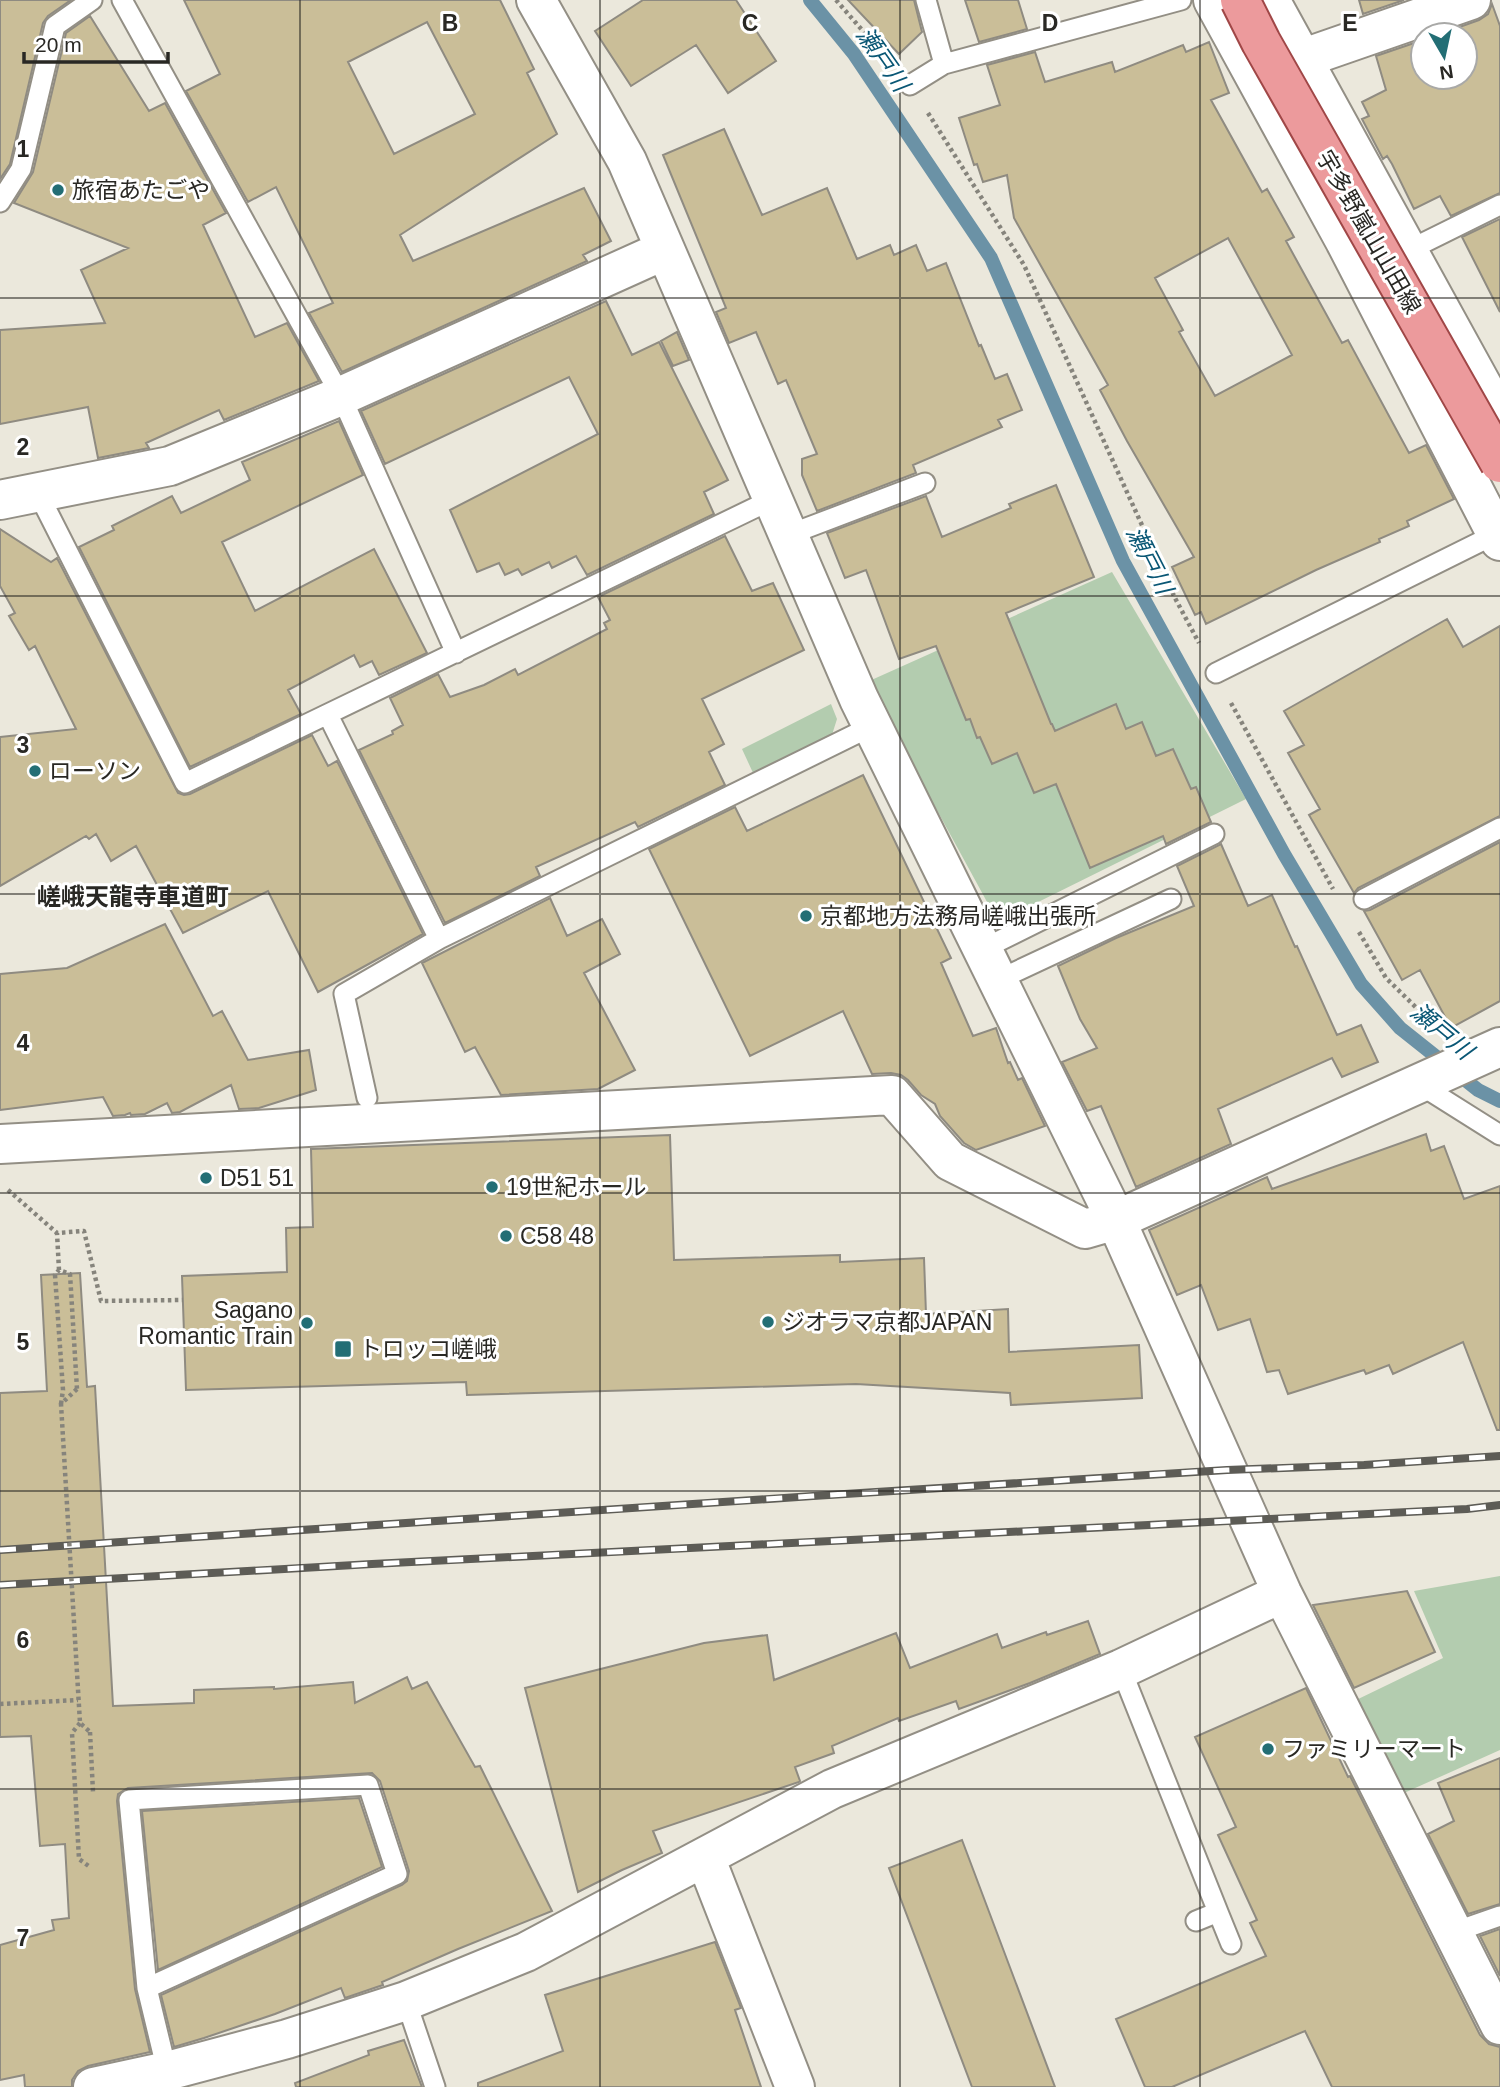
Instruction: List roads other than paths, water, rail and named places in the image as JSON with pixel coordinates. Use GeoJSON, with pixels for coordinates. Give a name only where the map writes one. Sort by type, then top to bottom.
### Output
{"type":"FeatureCollection","features":[{"type":"Feature","properties":{"kind":"main road","name":"宇多野嵐山山田線"},"geometry":{"type":"LineString","coordinates":[[1240,0],[1500,463]]}},
{"type":"Feature","properties":{"kind":"street"},"geometry":{"type":"LineString","coordinates":[[536,0],[627,161],[859,699],[1116,1220],[1282,1593],[1500,2025]]}},
{"type":"Feature","properties":{"kind":"street"},"geometry":{"type":"LineString","coordinates":[[1213,0],[1345,240],[1498,537]]}},
{"type":"Feature","properties":{"kind":"street"},"geometry":{"type":"LineString","coordinates":[[1270,0],[1500,418]]}},
{"type":"Feature","properties":{"kind":"street"},"geometry":{"type":"LineString","coordinates":[[1301,59],[1471,0]]}},
{"type":"Feature","properties":{"kind":"street"},"geometry":{"type":"LineString","coordinates":[[1345,240],[1399,235]]}},
{"type":"Feature","properties":{"kind":"street"},"geometry":{"type":"LineString","coordinates":[[0,500],[170,466],[341,396],[665,250]]}},
{"type":"Feature","properties":{"kind":"street"},"geometry":{"type":"LineString","coordinates":[[0,1144],[892,1095],[950,1161],[1085,1229],[1116,1220],[1485,1054]]}},
{"type":"Feature","properties":{"kind":"street"},"geometry":{"type":"LineString","coordinates":[[93,2087],[145,2079],[287,2039],[406,2001],[526,1952],[836,1799],[1053,1710],[1121,1669],[1282,1593]]}},
{"type":"Feature","properties":{"kind":"street"},"geometry":{"type":"LineString","coordinates":[[729,1853],[795,2087]]}},
{"type":"Feature","properties":{"kind":"lane"},"geometry":{"type":"LineString","coordinates":[[0,202],[21,169],[55,26],[92,0]]}},
{"type":"Feature","properties":{"kind":"lane"},"geometry":{"type":"LineString","coordinates":[[122,0],[341,396],[456,653]]}},
{"type":"Feature","properties":{"kind":"lane"},"geometry":{"type":"LineString","coordinates":[[926,0],[944,64]]}},
{"type":"Feature","properties":{"kind":"lane"},"geometry":{"type":"LineString","coordinates":[[910,85],[944,64],[1181,0]]}},
{"type":"Feature","properties":{"kind":"lane"},"geometry":{"type":"LineString","coordinates":[[1399,235],[1500,205]]}},
{"type":"Feature","properties":{"kind":"lane"},"geometry":{"type":"LineString","coordinates":[[788,535],[925,483]]}},
{"type":"Feature","properties":{"kind":"lane"},"geometry":{"type":"LineString","coordinates":[[38,493],[185,783],[772,499]]}},
{"type":"Feature","properties":{"kind":"lane"},"geometry":{"type":"LineString","coordinates":[[1216,674],[1498,537]]}},
{"type":"Feature","properties":{"kind":"lane"},"geometry":{"type":"LineString","coordinates":[[328,715],[439,939]]}},
{"type":"Feature","properties":{"kind":"lane"},"geometry":{"type":"LineString","coordinates":[[367,1098],[344,994],[439,939],[872,726]]}},
{"type":"Feature","properties":{"kind":"lane"},"geometry":{"type":"LineString","coordinates":[[1364,900],[1500,828]]}},
{"type":"Feature","properties":{"kind":"lane"},"geometry":{"type":"LineString","coordinates":[[990,965],[1214,834]]}},
{"type":"Feature","properties":{"kind":"lane"},"geometry":{"type":"LineString","coordinates":[[990,965],[1171,898]]}},
{"type":"Feature","properties":{"kind":"lane"},"geometry":{"type":"LineString","coordinates":[[1419,1084],[1500,1135]]}},
{"type":"Feature","properties":{"kind":"lane"},"geometry":{"type":"LineString","coordinates":[[1121,1669],[1231,1944]]}},
{"type":"Feature","properties":{"kind":"lane"},"geometry":{"type":"LineString","coordinates":[[145,2079],[147,1988],[129,1800],[368,1785],[397,1874],[147,1988]]}},
{"type":"Feature","properties":{"kind":"lane"},"geometry":{"type":"LineString","coordinates":[[1196,1921],[1218,1912]]}},
{"type":"Feature","properties":{"kind":"lane"},"geometry":{"type":"LineString","coordinates":[[1454,1932],[1500,1916]]}},
{"type":"Feature","properties":{"kind":"lane"},"geometry":{"type":"LineString","coordinates":[[406,2001],[435,2087]]}},
{"type":"Feature","properties":{"kind":"waterway","name":"瀬戸川"},"geometry":{"type":"LineString","coordinates":[[810,0],[854,54],[991,258],[1123,561],[1284,854],[1361,984],[1400,1028],[1478,1090],[1500,1101]]}},
{"type":"Feature","properties":{"kind":"railway"},"geometry":{"type":"LineString","coordinates":[[0,1550],[1227,1470],[1500,1456]]}},
{"type":"Feature","properties":{"kind":"railway"},"geometry":{"type":"LineString","coordinates":[[0,1585],[1467,1509],[1500,1505]]}},
{"type":"Feature","properties":{"kind":"place","name":"旅宿あたごや"},"geometry":{"type":"Point","coordinates":[58,190]}},
{"type":"Feature","properties":{"kind":"place","name":"ローソン"},"geometry":{"type":"Point","coordinates":[35,771]}},
{"type":"Feature","properties":{"kind":"place","name":"京都地方法務局嵯峨出張所"},"geometry":{"type":"Point","coordinates":[806,916]}},
{"type":"Feature","properties":{"kind":"place","name":"D51 51"},"geometry":{"type":"Point","coordinates":[206,1178]}},
{"type":"Feature","properties":{"kind":"place","name":"19世紀ホール"},"geometry":{"type":"Point","coordinates":[492,1187]}},
{"type":"Feature","properties":{"kind":"place","name":"C58 48"},"geometry":{"type":"Point","coordinates":[506,1236]}},
{"type":"Feature","properties":{"kind":"place","name":"ジオラマ京都JAPAN"},"geometry":{"type":"Point","coordinates":[768,1322]}},
{"type":"Feature","properties":{"kind":"place","name":"Sagano Romantic Train"},"geometry":{"type":"Point","coordinates":[307,1323]}},
{"type":"Feature","properties":{"kind":"place","name":"トロッコ嵯峨"},"geometry":{"type":"Point","coordinates":[343,1349]}},
{"type":"Feature","properties":{"kind":"place","name":"ファミリーマート"},"geometry":{"type":"Point","coordinates":[1268,1749]}},
{"type":"Feature","properties":{"kind":"district","name":"嵯峨天龍寺車道町"},"geometry":{"type":"Point","coordinates":[133,896]}}]}
